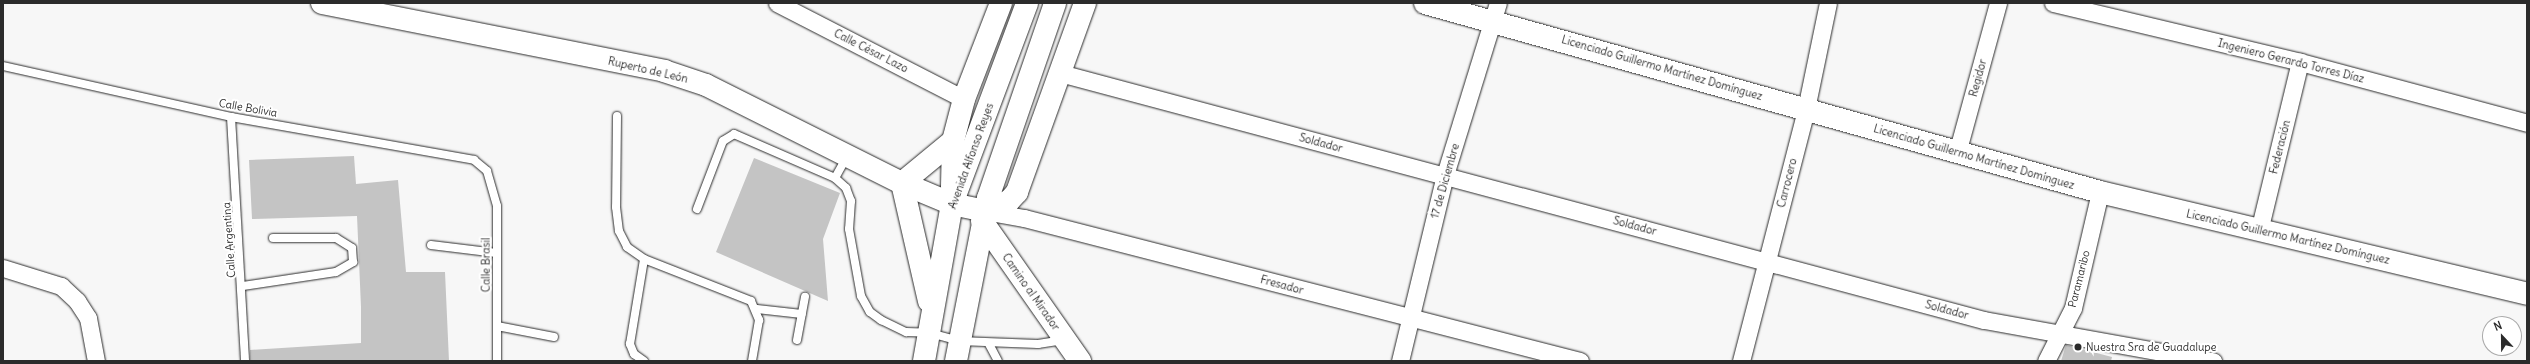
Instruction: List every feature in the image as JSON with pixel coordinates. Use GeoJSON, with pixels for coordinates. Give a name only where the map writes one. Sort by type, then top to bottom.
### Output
{"type":"FeatureCollection","features":[{"type":"Feature","properties":{"kind":"street","name":"Ruperto de León"},"geometry":{"type":"LineString","coordinates":[[322,3],[664,71],[706,85],[848,154],[902,183],[983,216]]}},
{"type":"Feature","properties":{"kind":"street","name":"Calle César Lazo"},"geometry":{"type":"LineString","coordinates":[[777,3],[964,99]]}},
{"type":"Feature","properties":{"kind":"street"},"geometry":{"type":"LineString","coordinates":[[952,204],[953,141],[964,99],[1001,3]]}},
{"type":"Feature","properties":{"kind":"street","name":"Avenida Alfonso Reyes"},"geometry":{"type":"LineString","coordinates":[[924,361],[952,204],[1027,3]]}},
{"type":"Feature","properties":{"kind":"street"},"geometry":{"type":"LineString","coordinates":[[957,351],[983,216],[1054,3]]}},
{"type":"Feature","properties":{"kind":"street"},"geometry":{"type":"LineString","coordinates":[[983,216],[1009,202],[1017,192],[1085,3]]}},
{"type":"Feature","properties":{"kind":"street","name":"Licenciado Guillermo Martínez Domínguez"},"geometry":{"type":"LineString","coordinates":[[1426,3],[1495,12],[1806,109],[1957,153],[2100,192],[2527,294]]}},
{"type":"Feature","properties":{"kind":"street","name":"Carrocero"},"geometry":{"type":"LineString","coordinates":[[1741,361],[1806,109],[1828,3]]}},
{"type":"Feature","properties":{"kind":"street","name":"Regidor"},"geometry":{"type":"LineString","coordinates":[[1957,153],[1998,3]]}},
{"type":"Feature","properties":{"kind":"street","name":"Ingeniero Gerardo Torres Díaz"},"geometry":{"type":"LineString","coordinates":[[2053,3],[2300,62],[2527,123]]}},
{"type":"Feature","properties":{"kind":"street","name":"17 de Diciembre"},"geometry":{"type":"LineString","coordinates":[[1400,361],[1445,175],[1495,12]]}},
{"type":"Feature","properties":{"kind":"street","name":"Federación"},"geometry":{"type":"LineString","coordinates":[[2260,231],[2300,62]]}},
{"type":"Feature","properties":{"kind":"street","name":"Soldador"},"geometry":{"type":"LineString","coordinates":[[1060,73],[1984,320],[2210,361]]}},
{"type":"Feature","properties":{"kind":"street"},"geometry":{"type":"LineString","coordinates":[[932,311],[902,183],[953,141]]}},
{"type":"Feature","properties":{"kind":"street","name":"Paramaribo"},"geometry":{"type":"LineString","coordinates":[[2046,361],[2061,335],[2073,308],[2100,192]]}},
{"type":"Feature","properties":{"kind":"street","name":"Fresador"},"geometry":{"type":"LineString","coordinates":[[983,216],[1024,218],[1580,361]]}},
{"type":"Feature","properties":{"kind":"street","name":"Camino al Mirador"},"geometry":{"type":"LineString","coordinates":[[983,216],[1064,340],[1080,361]]}},
{"type":"Feature","properties":{"kind":"street"},"geometry":{"type":"LineString","coordinates":[[3,268],[60,286],[77,301],[94,336],[96,361]]}},
{"type":"Feature","properties":{"kind":"lane","name":"Calle Bolivia"},"geometry":{"type":"LineString","coordinates":[[3,66],[231,117],[460,155],[474,160],[487,171]]}},
{"type":"Feature","properties":{"kind":"lane"},"geometry":{"type":"LineString","coordinates":[[617,116],[619,231],[627,247],[644,259],[751,301],[757,309],[759,320],[752,361]]}},
{"type":"Feature","properties":{"kind":"lane","name":"Calle Argentina"},"geometry":{"type":"LineString","coordinates":[[231,117],[243,286],[245,361]]}},
{"type":"Feature","properties":{"kind":"lane"},"geometry":{"type":"LineString","coordinates":[[697,209],[723,141],[734,134],[835,178],[846,188],[851,201],[849,229],[854,268],[861,296],[870,312],[906,332],[930,333],[957,351],[990,344],[1064,340]]}},
{"type":"Feature","properties":{"kind":"lane"},"geometry":{"type":"LineString","coordinates":[[835,178],[848,154]]}},
{"type":"Feature","properties":{"kind":"lane","name":"Calle Brasil"},"geometry":{"type":"LineString","coordinates":[[487,171],[497,206],[497,361]]}},
{"type":"Feature","properties":{"kind":"lane"},"geometry":{"type":"LineString","coordinates":[[243,286],[336,272],[353,262],[352,248],[336,238],[273,238]]}},
{"type":"Feature","properties":{"kind":"lane"},"geometry":{"type":"LineString","coordinates":[[431,245],[497,253]]}},
{"type":"Feature","properties":{"kind":"lane"},"geometry":{"type":"LineString","coordinates":[[644,259],[630,344],[634,354],[644,361]]}},
{"type":"Feature","properties":{"kind":"lane"},"geometry":{"type":"LineString","coordinates":[[797,340],[805,297]]}},
{"type":"Feature","properties":{"kind":"lane"},"geometry":{"type":"LineString","coordinates":[[757,309],[802,314]]}},
{"type":"Feature","properties":{"kind":"lane"},"geometry":{"type":"LineString","coordinates":[[497,326],[554,337]]}},
{"type":"Feature","properties":{"kind":"lane"},"geometry":{"type":"LineString","coordinates":[[990,344],[998,361]]}},
{"type":"Feature","properties":{"kind":"building"},"geometry":{"type":"Polygon","coordinates":[[[354,156],[356,184],[398,180],[406,272],[445,272],[449,361],[250,361],[250,350],[361,343],[361,307],[357,216],[252,219],[249,160],[354,156]]]}},
{"type":"Feature","properties":{"kind":"building"},"geometry":{"type":"Polygon","coordinates":[[[754,158],[840,193],[823,239],[828,301],[716,252],[754,158]]]}},
{"type":"Feature","properties":{"kind":"building"},"geometry":{"type":"Polygon","coordinates":[[[2066,345],[2112,357],[2111,361],[2061,361],[2066,345]]]}},
{"type":"Feature","properties":{"kind":"place","name":"Nuestra Sra de Guadalupe"},"geometry":{"type":"Point","coordinates":[2078,347]}}]}
